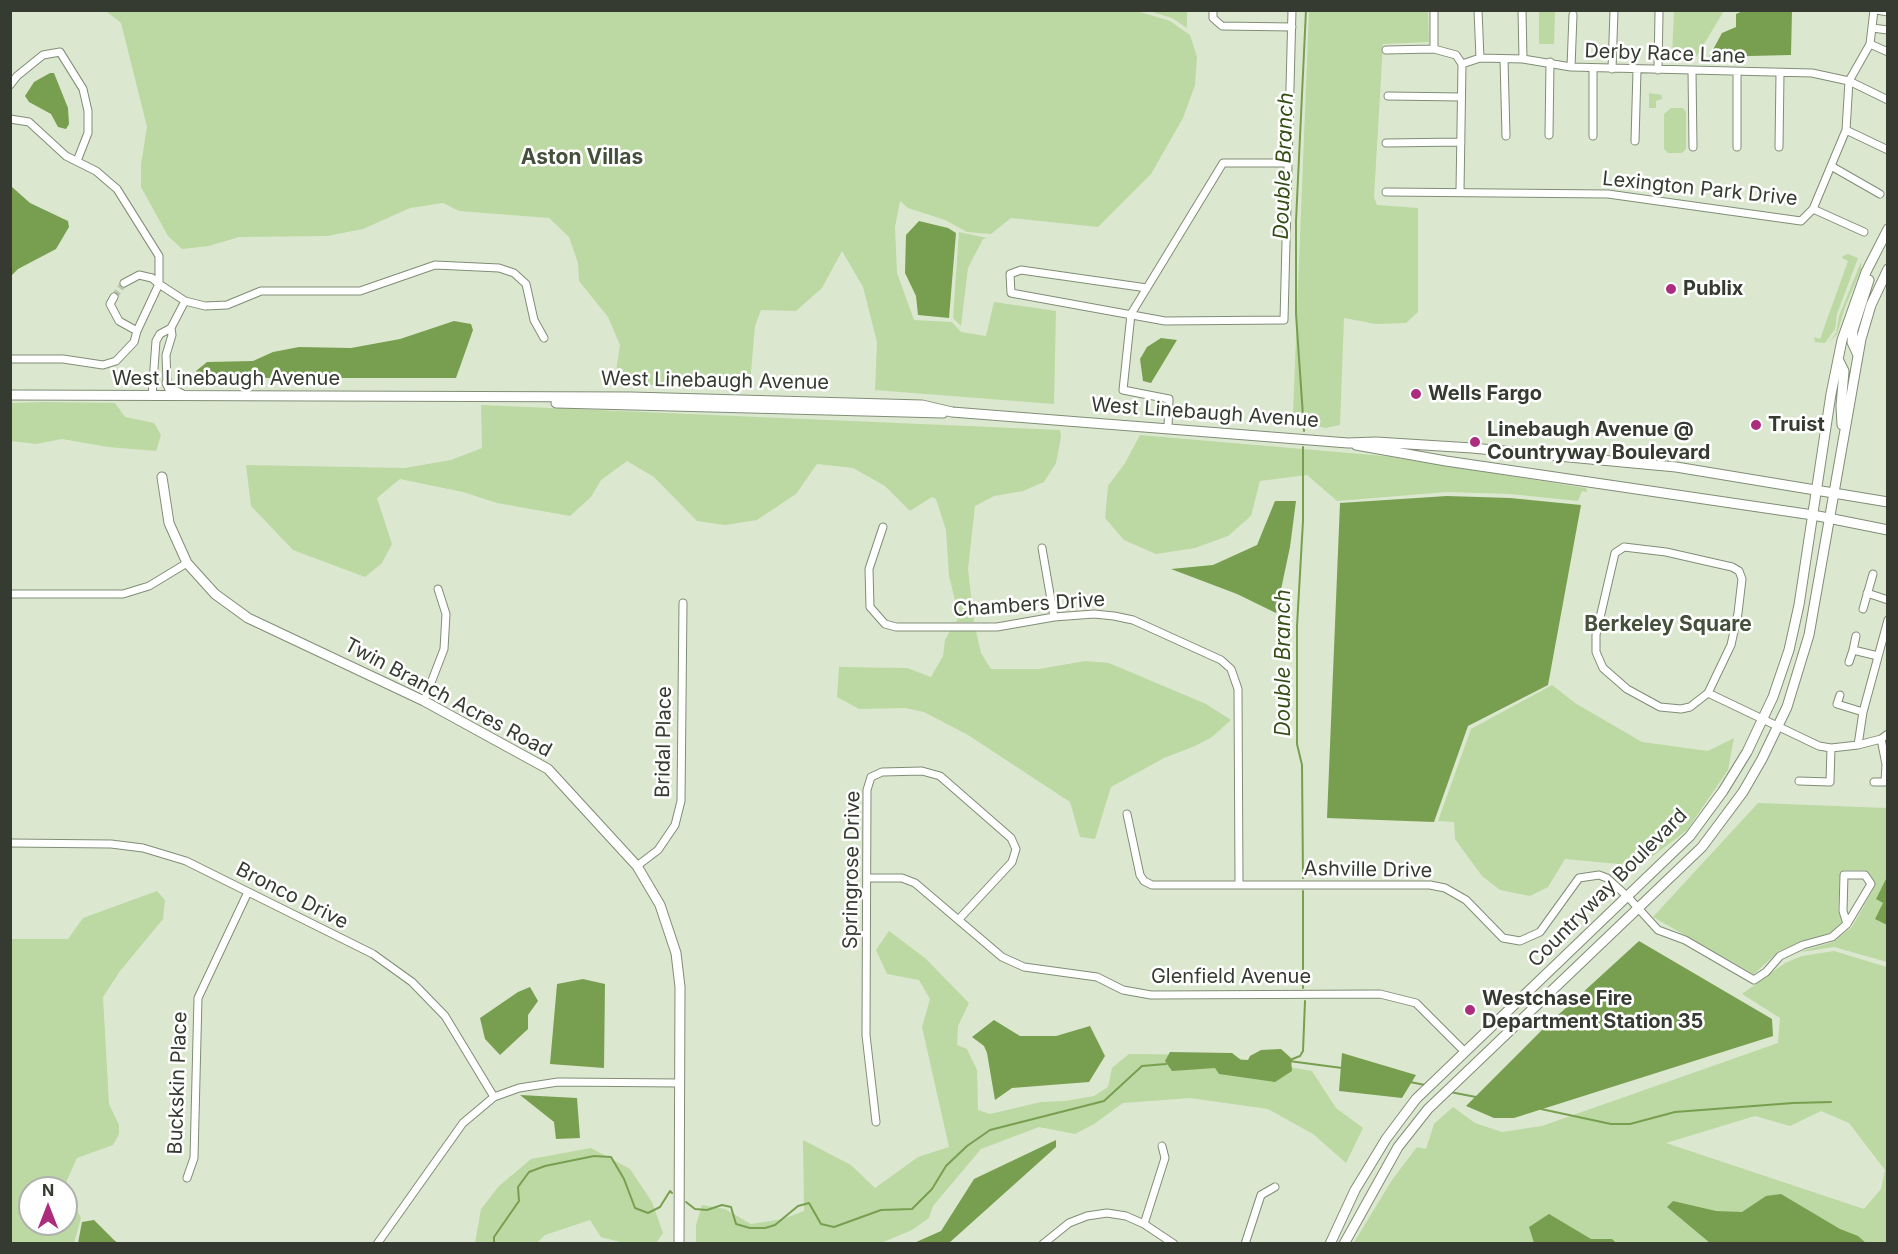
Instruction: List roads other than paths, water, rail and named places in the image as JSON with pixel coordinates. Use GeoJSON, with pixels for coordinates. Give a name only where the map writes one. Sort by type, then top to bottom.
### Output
{"type":"FeatureCollection","features":[{"type":"Feature","properties":{"kind":"street"},"geometry":{"type":"LineString","coordinates":[[1213,10],[1213,18],[1222,26],[1292,27]]}},
{"type":"Feature","properties":{"kind":"street"},"geometry":{"type":"LineString","coordinates":[[1147,288],[1021,270],[1010,274],[1011,293],[1165,321],[1284,320],[1292,10]]}},
{"type":"Feature","properties":{"kind":"street"},"geometry":{"type":"LineString","coordinates":[[1434,10],[1434,49]]}},
{"type":"Feature","properties":{"kind":"street"},"geometry":{"type":"LineString","coordinates":[[1462,64],[1480,58],[1478,10]]}},
{"type":"Feature","properties":{"kind":"street"},"geometry":{"type":"LineString","coordinates":[[1522,10],[1523,59]]}},
{"type":"Feature","properties":{"kind":"street","name":"Lexington Park Drive"},"geometry":{"type":"LineString","coordinates":[[1386,192],[1608,194],[1801,221],[1813,209],[1846,130],[1849,81],[1870,44],[1876,10],[1887,12]]}},
{"type":"Feature","properties":{"kind":"street"},"geometry":{"type":"LineString","coordinates":[[1612,69],[1614,11]]}},
{"type":"Feature","properties":{"kind":"street"},"geometry":{"type":"LineString","coordinates":[[1658,70],[1659,13]]}},
{"type":"Feature","properties":{"kind":"street"},"geometry":{"type":"LineString","coordinates":[[1571,68],[1573,15]]}},
{"type":"Feature","properties":{"kind":"street"},"geometry":{"type":"LineString","coordinates":[[1872,28],[1887,30]]}},
{"type":"Feature","properties":{"kind":"street"},"geometry":{"type":"LineString","coordinates":[[1870,44],[1887,52]]}},
{"type":"Feature","properties":{"kind":"street"},"geometry":{"type":"LineString","coordinates":[[1386,50],[1434,49],[1456,55],[1462,64],[1460,191]]}},
{"type":"Feature","properties":{"kind":"street"},"geometry":{"type":"LineString","coordinates":[[10,85],[17,76],[44,55],[60,52],[83,90],[88,111],[88,133],[76,161]]}},
{"type":"Feature","properties":{"kind":"street","name":"Derby Race Lane"},"geometry":{"type":"LineString","coordinates":[[1480,58],[1523,59],[1550,62],[1571,68],[1812,73],[1849,81],[1887,100]]}},
{"type":"Feature","properties":{"kind":"street"},"geometry":{"type":"LineString","coordinates":[[1504,59],[1506,136]]}},
{"type":"Feature","properties":{"kind":"street"},"geometry":{"type":"LineString","coordinates":[[1549,135],[1550,62]]}},
{"type":"Feature","properties":{"kind":"street"},"geometry":{"type":"LineString","coordinates":[[1593,68],[1593,136]]}},
{"type":"Feature","properties":{"kind":"street"},"geometry":{"type":"LineString","coordinates":[[1635,141],[1637,70]]}},
{"type":"Feature","properties":{"kind":"street"},"geometry":{"type":"LineString","coordinates":[[1692,71],[1693,147]]}},
{"type":"Feature","properties":{"kind":"street"},"geometry":{"type":"LineString","coordinates":[[1737,72],[1737,147]]}},
{"type":"Feature","properties":{"kind":"street"},"geometry":{"type":"LineString","coordinates":[[1779,147],[1780,73]]}},
{"type":"Feature","properties":{"kind":"street"},"geometry":{"type":"LineString","coordinates":[[1388,96],[1461,97]]}},
{"type":"Feature","properties":{"kind":"street"},"geometry":{"type":"LineString","coordinates":[[10,119],[29,122],[66,156],[96,171],[117,189],[159,256],[159,284],[134,342],[116,361],[103,365],[63,358],[10,359]]}},
{"type":"Feature","properties":{"kind":"street"},"geometry":{"type":"LineString","coordinates":[[1846,130],[1887,150]]}},
{"type":"Feature","properties":{"kind":"street"},"geometry":{"type":"LineString","coordinates":[[1386,142],[1461,142]]}},
{"type":"Feature","properties":{"kind":"street"},"geometry":{"type":"LineString","coordinates":[[1168,428],[1169,399],[1123,390],[1131,314],[1223,162],[1287,163]]}},
{"type":"Feature","properties":{"kind":"street"},"geometry":{"type":"LineString","coordinates":[[1831,166],[1880,194]]}},
{"type":"Feature","properties":{"kind":"street"},"geometry":{"type":"LineString","coordinates":[[1813,209],[1864,232]]}},
{"type":"Feature","properties":{"kind":"street","name":"Countryway Boulevard"},"geometry":{"type":"LineString","coordinates":[[1330,1244],[1355,1190],[1386,1138],[1416,1099],[1690,836],[1729,783],[1764,720],[1789,650],[1838,359],[1847,323],[1887,229]]}},
{"type":"Feature","properties":{"kind":"street"},"geometry":{"type":"LineString","coordinates":[[1858,355],[1852,342],[1853,330],[1870,278],[1873,258],[1881,259],[1886,271]]}},
{"type":"Feature","properties":{"kind":"street"},"geometry":{"type":"LineString","coordinates":[[124,283],[139,275],[152,278],[185,301],[205,306],[227,305],[261,291],[360,291],[435,265],[499,268],[514,273],[526,284],[534,320],[544,338]]}},
{"type":"Feature","properties":{"kind":"street","name":"Countryway Boulevard"},"geometry":{"type":"LineString","coordinates":[[1344,1244],[1392,1157],[1428,1109],[1639,910],[1702,847],[1743,792],[1778,727],[1806,650],[1831,521],[1858,355],[1871,304],[1886,271]]}},
{"type":"Feature","properties":{"kind":"street"},"geometry":{"type":"LineString","coordinates":[[114,297],[110,304],[119,321],[137,331]]}},
{"type":"Feature","properties":{"kind":"street"},"geometry":{"type":"LineString","coordinates":[[152,396],[156,341],[160,334],[171,328],[185,301]]}},
{"type":"Feature","properties":{"kind":"street"},"geometry":{"type":"LineString","coordinates":[[171,328],[172,335],[166,355],[167,383],[175,393],[186,396]]}},
{"type":"Feature","properties":{"kind":"street"},"geometry":{"type":"LineString","coordinates":[[1838,359],[1844,371],[1840,406],[1844,437]]}},
{"type":"Feature","properties":{"kind":"street","name":"West Linebaugh Avenue"},"geometry":{"type":"LineString","coordinates":[[10,395],[477,399],[777,405],[824,401],[922,405],[952,412]]}},
{"type":"Feature","properties":{"kind":"street"},"geometry":{"type":"LineString","coordinates":[[823,412],[824,401]]}},
{"type":"Feature","properties":{"kind":"street","name":"West Linebaugh Avenue"},"geometry":{"type":"LineString","coordinates":[[777,405],[823,412],[952,412],[1348,443],[1446,461],[1813,515],[1831,521],[1887,530]]}},
{"type":"Feature","properties":{"kind":"street","name":"West Linebaugh Avenue"},"geometry":{"type":"LineString","coordinates":[[1348,443],[1376,442],[1451,447],[1676,467],[1887,502]]}},
{"type":"Feature","properties":{"kind":"street"},"geometry":{"type":"LineString","coordinates":[[1559,477],[1561,457]]}},
{"type":"Feature","properties":{"kind":"street","name":"Twin Branch Acres Road"},"geometry":{"type":"LineString","coordinates":[[162,477],[169,523],[187,563],[215,594],[248,618],[424,701],[548,769],[637,866],[660,905],[676,952],[680,987],[679,1244]]}},
{"type":"Feature","properties":{"kind":"street","name":"Chambers Drive"},"geometry":{"type":"LineString","coordinates":[[883,527],[869,569],[870,607],[885,624],[896,627],[997,627],[1054,617],[1094,614],[1124,617],[1221,660],[1231,669],[1238,689],[1239,884]]}},
{"type":"Feature","properties":{"kind":"street"},"geometry":{"type":"LineString","coordinates":[[1624,547],[1666,552],[1732,567],[1739,571],[1742,579],[1731,645],[1708,693],[1690,707],[1681,710],[1660,707],[1627,688],[1603,668],[1596,652],[1596,635],[1618,549],[1624,547]]}},
{"type":"Feature","properties":{"kind":"street"},"geometry":{"type":"LineString","coordinates":[[1042,548],[1054,617]]}},
{"type":"Feature","properties":{"kind":"street"},"geometry":{"type":"LineString","coordinates":[[10,594],[123,594],[149,586],[187,563]]}},
{"type":"Feature","properties":{"kind":"street"},"geometry":{"type":"LineString","coordinates":[[1863,609],[1873,574]]}},
{"type":"Feature","properties":{"kind":"street"},"geometry":{"type":"LineString","coordinates":[[424,701],[444,650],[446,614],[438,589]]}},
{"type":"Feature","properties":{"kind":"street"},"geometry":{"type":"LineString","coordinates":[[1867,593],[1887,600]]}},
{"type":"Feature","properties":{"kind":"street","name":"Bridal Place"},"geometry":{"type":"LineString","coordinates":[[637,866],[658,850],[675,825],[681,801],[683,603]]}},
{"type":"Feature","properties":{"kind":"street"},"geometry":{"type":"LineString","coordinates":[[1858,745],[1863,712],[1887,620]]}},
{"type":"Feature","properties":{"kind":"street"},"geometry":{"type":"LineString","coordinates":[[1849,662],[1856,636]]}},
{"type":"Feature","properties":{"kind":"street"},"geometry":{"type":"LineString","coordinates":[[1853,650],[1878,656]]}},
{"type":"Feature","properties":{"kind":"street"},"geometry":{"type":"LineString","coordinates":[[1708,693],[1802,740],[1831,748],[1858,745],[1884,737],[1885,782],[1874,782]]}},
{"type":"Feature","properties":{"kind":"street"},"geometry":{"type":"LineString","coordinates":[[1835,713],[1840,695]]}},
{"type":"Feature","properties":{"kind":"street"},"geometry":{"type":"LineString","coordinates":[[1837,704],[1863,712]]}},
{"type":"Feature","properties":{"kind":"street"},"geometry":{"type":"LineString","coordinates":[[1799,781],[1830,782],[1831,748]]}},
{"type":"Feature","properties":{"kind":"street","name":"Springrose Drive"},"geometry":{"type":"LineString","coordinates":[[876,1122],[866,1035],[867,790],[871,777],[882,772],[922,771],[940,776],[1011,838],[1016,849],[1012,862],[960,918]]}},
{"type":"Feature","properties":{"kind":"street","name":"Ashville Drive"},"geometry":{"type":"LineString","coordinates":[[1126,814],[1140,875],[1144,881],[1152,885],[1430,885],[1457,894],[1495,933],[1511,941],[1527,940],[1540,932],[1575,882],[1585,875],[1607,878],[1658,930],[1685,940],[1754,980],[1766,972],[1780,956],[1803,945],[1832,937],[1847,924],[1871,884],[1865,874],[1844,874],[1843,911],[1847,924]]}},
{"type":"Feature","properties":{"kind":"street"},"geometry":{"type":"LineString","coordinates":[[1690,836],[1702,847]]}},
{"type":"Feature","properties":{"kind":"street","name":"Bronco Drive"},"geometry":{"type":"LineString","coordinates":[[10,843],[111,844],[143,848],[186,861],[373,954],[412,982],[445,1016],[494,1097]]}},
{"type":"Feature","properties":{"kind":"street","name":"Glenfield Avenue"},"geometry":{"type":"LineString","coordinates":[[868,878],[902,878],[915,883],[960,918],[1002,957],[1024,967],[1097,977],[1123,990],[1151,995],[1380,994],[1416,1003],[1464,1051]]}},
{"type":"Feature","properties":{"kind":"street","name":"Buckskin Place"},"geometry":{"type":"LineString","coordinates":[[188,1178],[194,1158],[198,998],[248,892]]}},
{"type":"Feature","properties":{"kind":"street"},"geometry":{"type":"LineString","coordinates":[[1464,1051],[1475,1063]]}},
{"type":"Feature","properties":{"kind":"street"},"geometry":{"type":"LineString","coordinates":[[377,1244],[463,1123],[494,1097],[519,1088],[558,1082],[679,1083]]}},
{"type":"Feature","properties":{"kind":"street"},"geometry":{"type":"LineString","coordinates":[[1144,1224],[1165,1158],[1162,1146]]}},
{"type":"Feature","properties":{"kind":"street"},"geometry":{"type":"LineString","coordinates":[[1392,1157],[1399,1152],[1407,1153]]}},
{"type":"Feature","properties":{"kind":"street"},"geometry":{"type":"LineString","coordinates":[[1245,1244],[1261,1195],[1275,1187]]}},
{"type":"Feature","properties":{"kind":"street"},"geometry":{"type":"LineString","coordinates":[[1043,1244],[1069,1223],[1087,1215],[1107,1213],[1126,1216],[1144,1224],[1174,1244]]}},
{"type":"Feature","properties":{"kind":"waterway","name":"Double Branch"},"geometry":{"type":"LineString","coordinates":[[1304,431],[1296,314],[1296,221],[1306,10]]}},
{"type":"Feature","properties":{"kind":"waterway","name":"Double Branch"},"geometry":{"type":"LineString","coordinates":[[1303,447],[1303,521],[1297,626],[1297,744],[1302,765],[1303,878]]}},
{"type":"Feature","properties":{"kind":"waterway","name":"Double Branch"},"geometry":{"type":"LineString","coordinates":[[1303,891],[1303,988]]}},
{"type":"Feature","properties":{"kind":"waterway","name":"Double Branch"},"geometry":{"type":"LineString","coordinates":[[1290,1060],[1300,1056],[1303,1051],[1305,1001]]}},
{"type":"Feature","properties":{"kind":"waterway","name":"Double Branch"},"geometry":{"type":"LineString","coordinates":[[1289,1061],[1342,1068]]}},
{"type":"Feature","properties":{"kind":"waterway","name":"Double Branch"},"geometry":{"type":"LineString","coordinates":[[686,1202],[695,1209],[707,1210],[722,1205],[731,1207],[736,1224],[750,1228],[775,1225],[798,1206],[809,1203],[821,1224],[834,1227],[881,1210],[912,1209],[932,1189],[946,1166],[967,1146],[990,1130],[1104,1101],[1142,1066],[1166,1064]]}},
{"type":"Feature","properties":{"kind":"waterway"},"geometry":{"type":"LineString","coordinates":[[1410,1082],[1425,1085]]}},
{"type":"Feature","properties":{"kind":"waterway"},"geometry":{"type":"LineString","coordinates":[[1450,1092],[1476,1097]]}},
{"type":"Feature","properties":{"kind":"waterway"},"geometry":{"type":"LineString","coordinates":[[1541,1109],[1611,1124],[1630,1124],[1675,1112],[1831,1102]]}},
{"type":"Feature","properties":{"kind":"waterway","name":"Double Branch"},"geometry":{"type":"LineString","coordinates":[[494,1244],[494,1237],[519,1201],[518,1187],[529,1172],[545,1166],[594,1156],[611,1157],[624,1179],[635,1208],[648,1213],[660,1207],[670,1191],[672,1193]]}},
{"type":"Feature","properties":{"kind":"tunnel"},"geometry":{"type":"LineString","coordinates":[[114,297],[124,283]]}},
{"type":"Feature","properties":{"kind":"place","name":"Publix"},"geometry":{"type":"Point","coordinates":[1671,289]}},
{"type":"Feature","properties":{"kind":"place","name":"Wells Fargo"},"geometry":{"type":"Point","coordinates":[1416,394]}},
{"type":"Feature","properties":{"kind":"place","name":"Truist"},"geometry":{"type":"Point","coordinates":[1756,425]}},
{"type":"Feature","properties":{"kind":"place","name":"Linebaugh Avenue @ Countryway Boulevard"},"geometry":{"type":"Point","coordinates":[1475,442]}},
{"type":"Feature","properties":{"kind":"place","name":"Westchase Fire Department Station 35"},"geometry":{"type":"Point","coordinates":[1470,1010]}},
{"type":"Feature","properties":{"kind":"district","name":"Aston Villas"},"geometry":{"type":"Point","coordinates":[582,158]}},
{"type":"Feature","properties":{"kind":"district","name":"Berkeley Square"},"geometry":{"type":"Point","coordinates":[1668,625]}}]}
